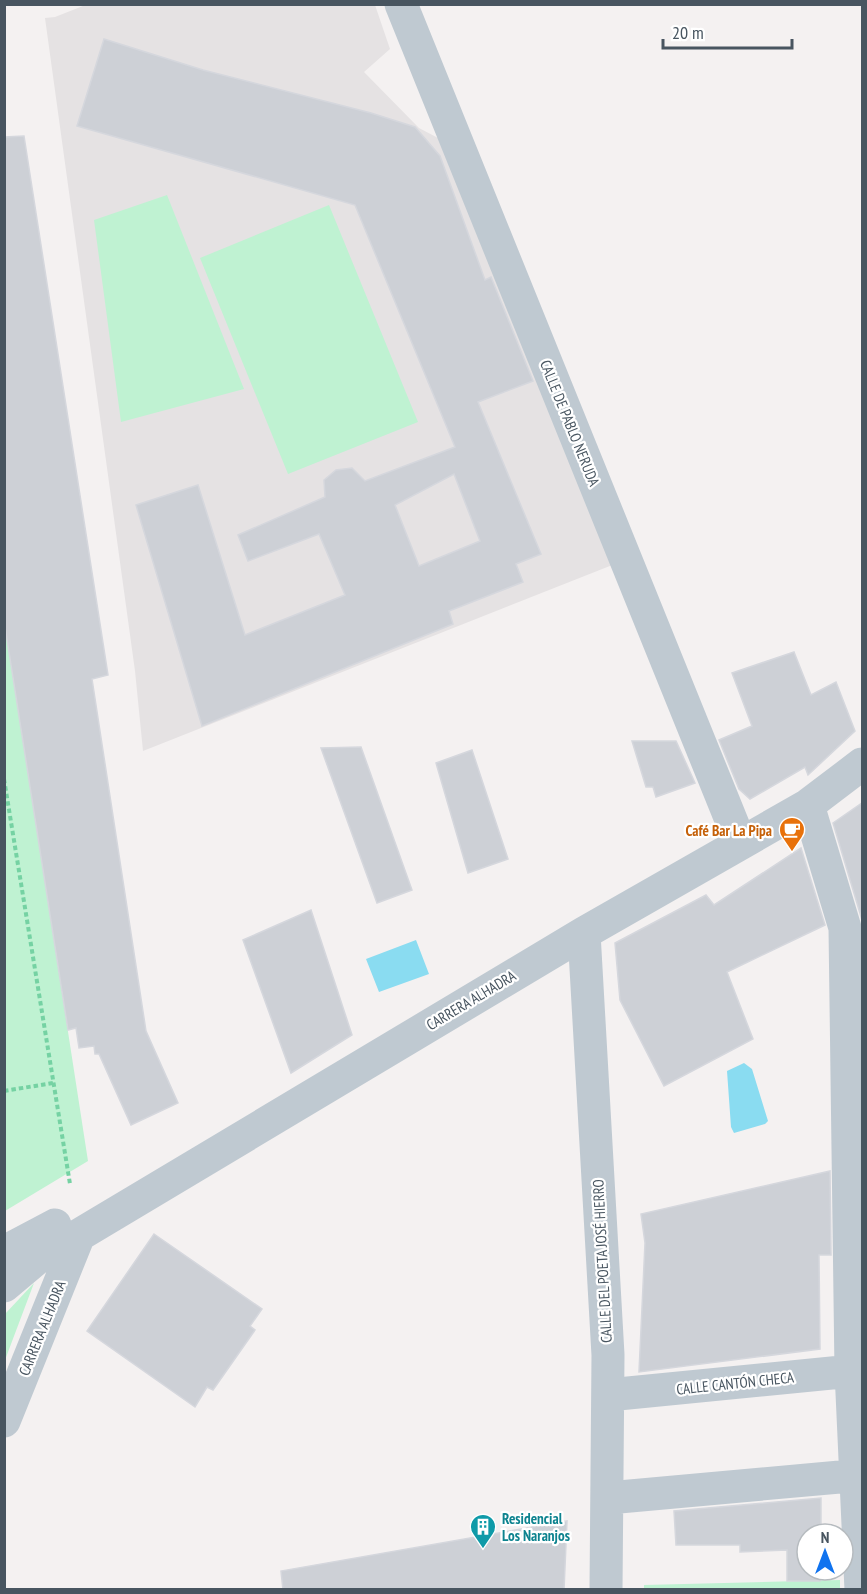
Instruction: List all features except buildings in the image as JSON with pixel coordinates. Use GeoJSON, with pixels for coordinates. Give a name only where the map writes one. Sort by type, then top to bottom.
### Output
{"type":"FeatureCollection","features":[{"type":"Feature","properties":{"kind":"street","name":"CALLE DE PABLO NERUDA"},"geometry":{"type":"LineString","coordinates":[[401,4],[740,842]]}},
{"type":"Feature","properties":{"kind":"street","name":"CARRERA ALHADRA"},"geometry":{"type":"LineString","coordinates":[[4,1286],[41,1255],[79,1235],[584,933],[808,805],[862,764]]}},
{"type":"Feature","properties":{"kind":"street"},"geometry":{"type":"LineString","coordinates":[[808,805],[854,925],[861,1590]]}},
{"type":"Feature","properties":{"kind":"street","name":"CALLE DEL POETA JOSÉ HIERRO"},"geometry":{"type":"LineString","coordinates":[[584,933],[608,1395],[606,1590]]}},
{"type":"Feature","properties":{"kind":"street"},"geometry":{"type":"LineString","coordinates":[[4,1252],[53,1224],[79,1235]]}},
{"type":"Feature","properties":{"kind":"street","name":"CARRERA ALHADRA"},"geometry":{"type":"LineString","coordinates":[[4,1421],[79,1235]]}},
{"type":"Feature","properties":{"kind":"street","name":"CALLE CANTÓN CHECA"},"geometry":{"type":"LineString","coordinates":[[608,1395],[857,1370]]}},
{"type":"Feature","properties":{"kind":"street"},"geometry":{"type":"LineString","coordinates":[[608,1498],[860,1476]]}},
{"type":"Feature","properties":{"kind":"path"},"geometry":{"type":"LineString","coordinates":[[4,779],[70,1184]]}},
{"type":"Feature","properties":{"kind":"path"},"geometry":{"type":"LineString","coordinates":[[4,1092],[53,1083]]}},
{"type":"Feature","properties":{"kind":"shaded area"},"geometry":{"type":"Polygon","coordinates":[[[88,4],[375,5],[390,49],[364,72],[419,128],[459,149],[625,560],[143,751],[135,671],[45,18],[55,17],[88,4]]]}},
{"type":"Feature","properties":{"kind":"green space"},"geometry":{"type":"Polygon","coordinates":[[[167,195],[244,389],[121,422],[94,220],[167,195]]]}},
{"type":"Feature","properties":{"kind":"green space"},"geometry":{"type":"Polygon","coordinates":[[[329,205],[418,422],[288,474],[200,258],[329,205]]]}},
{"type":"Feature","properties":{"kind":"green space"},"geometry":{"type":"Polygon","coordinates":[[[4,618],[88,1161],[5,1211],[4,1211],[4,618]]]}},
{"type":"Feature","properties":{"kind":"green space"},"geometry":{"type":"Polygon","coordinates":[[[34,1283],[5,1360],[5,1314],[34,1283]]]}},
{"type":"Feature","properties":{"kind":"green space"},"geometry":{"type":"Polygon","coordinates":[[[840,1582],[840,1590],[644,1590],[644,1585],[840,1582]]]}},
{"type":"Feature","properties":{"kind":"water"},"geometry":{"type":"Polygon","coordinates":[[[416,940],[429,974],[379,992],[366,959],[416,940]]]}},
{"type":"Feature","properties":{"kind":"water"},"geometry":{"type":"Polygon","coordinates":[[[744,1063],[752,1069],[768,1121],[765,1124],[734,1133],[731,1127],[727,1071],[744,1063]]]}},
{"type":"Feature","properties":{"kind":"place","name":"Café Bar La Pipa"},"geometry":{"type":"Point","coordinates":[792,853]}},
{"type":"Feature","properties":{"kind":"place","name":"Residencial Los Naranjos"},"geometry":{"type":"Point","coordinates":[483,1550]}}]}
